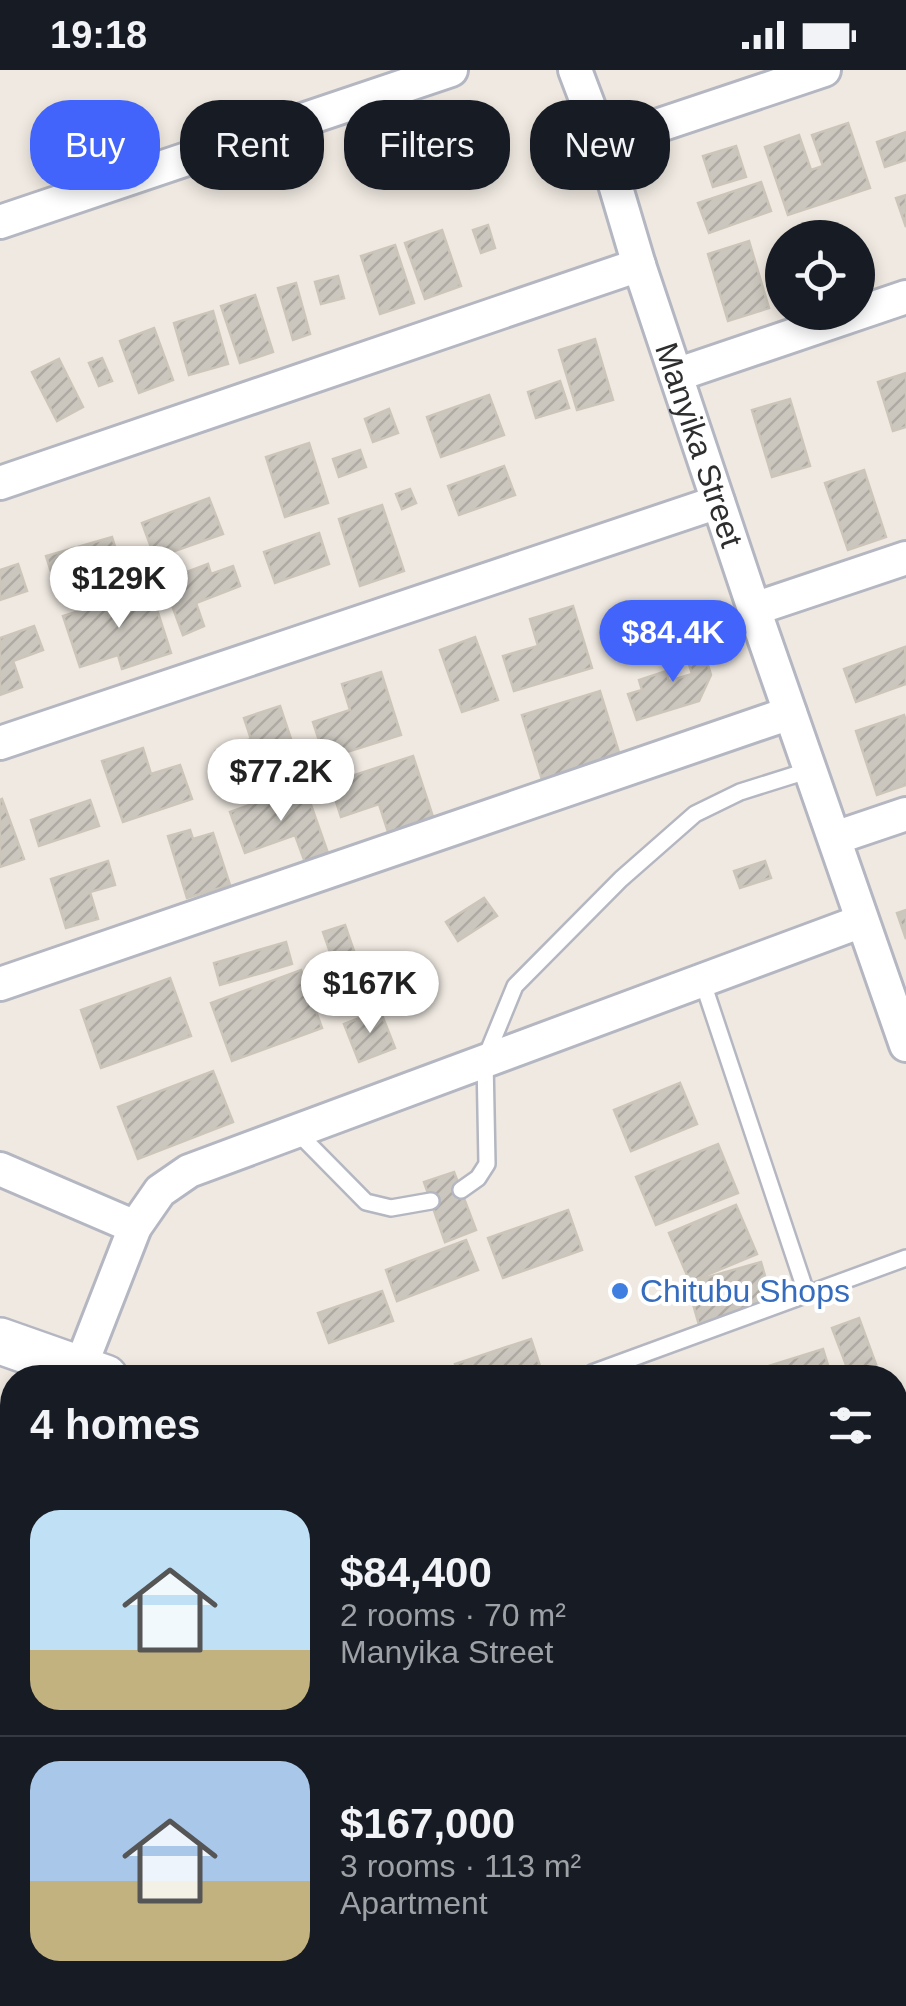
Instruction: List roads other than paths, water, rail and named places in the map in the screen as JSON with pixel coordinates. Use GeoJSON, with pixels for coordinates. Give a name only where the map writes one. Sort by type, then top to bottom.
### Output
{"type":"FeatureCollection","features":[{"type":"Feature","properties":{"kind":"street"},"geometry":{"type":"LineString","coordinates":[[0,222],[451,70]]}},
{"type":"Feature","properties":{"kind":"street","name":"Manyika Street"},"geometry":{"type":"LineString","coordinates":[[575,70],[586,100]]}},
{"type":"Feature","properties":{"kind":"street"},"geometry":{"type":"LineString","coordinates":[[670,122],[824,70]]}},
{"type":"Feature","properties":{"kind":"street","name":"Manyika Street"},"geometry":{"type":"LineString","coordinates":[[617,190],[754,609],[906,1045]]}},
{"type":"Feature","properties":{"kind":"street"},"geometry":{"type":"LineString","coordinates":[[0,484],[639,265]]}},
{"type":"Feature","properties":{"kind":"street"},"geometry":{"type":"LineString","coordinates":[[676,376],[906,297]]}},
{"type":"Feature","properties":{"kind":"street"},"geometry":{"type":"LineString","coordinates":[[0,742],[718,502]]}},
{"type":"Feature","properties":{"kind":"street"},"geometry":{"type":"LineString","coordinates":[[754,609],[906,558]]}},
{"type":"Feature","properties":{"kind":"street"},"geometry":{"type":"LineString","coordinates":[[0,984],[790,713]]}},
{"type":"Feature","properties":{"kind":"street"},"geometry":{"type":"LineString","coordinates":[[835,838],[906,814]]}},
{"type":"Feature","properties":{"kind":"street"},"geometry":{"type":"LineString","coordinates":[[95,1365],[135,1227],[160,1191],[189,1171],[862,921]]}},
{"type":"Feature","properties":{"kind":"street"},"geometry":{"type":"LineString","coordinates":[[0,1169],[135,1227]]}},
{"type":"Feature","properties":{"kind":"street"},"geometry":{"type":"LineString","coordinates":[[0,1341],[70,1365]]}},
{"type":"Feature","properties":{"kind":"lane"},"geometry":{"type":"LineString","coordinates":[[461,1190],[478,1178],[487,1164],[486,1060],[515,986],[621,879],[696,814],[740,792],[810,770]]}},
{"type":"Feature","properties":{"kind":"lane"},"geometry":{"type":"LineString","coordinates":[[702,980],[807,1295]]}},
{"type":"Feature","properties":{"kind":"lane"},"geometry":{"type":"LineString","coordinates":[[296,1131],[366,1202],[391,1208],[430,1201]]}},
{"type":"Feature","properties":{"kind":"lane"},"geometry":{"type":"LineString","coordinates":[[614,1365],[906,1258]]}},
{"type":"Feature","properties":{"kind":"place","name":"Chitubu Shops"},"geometry":{"type":"Point","coordinates":[620,1291]}}]}
